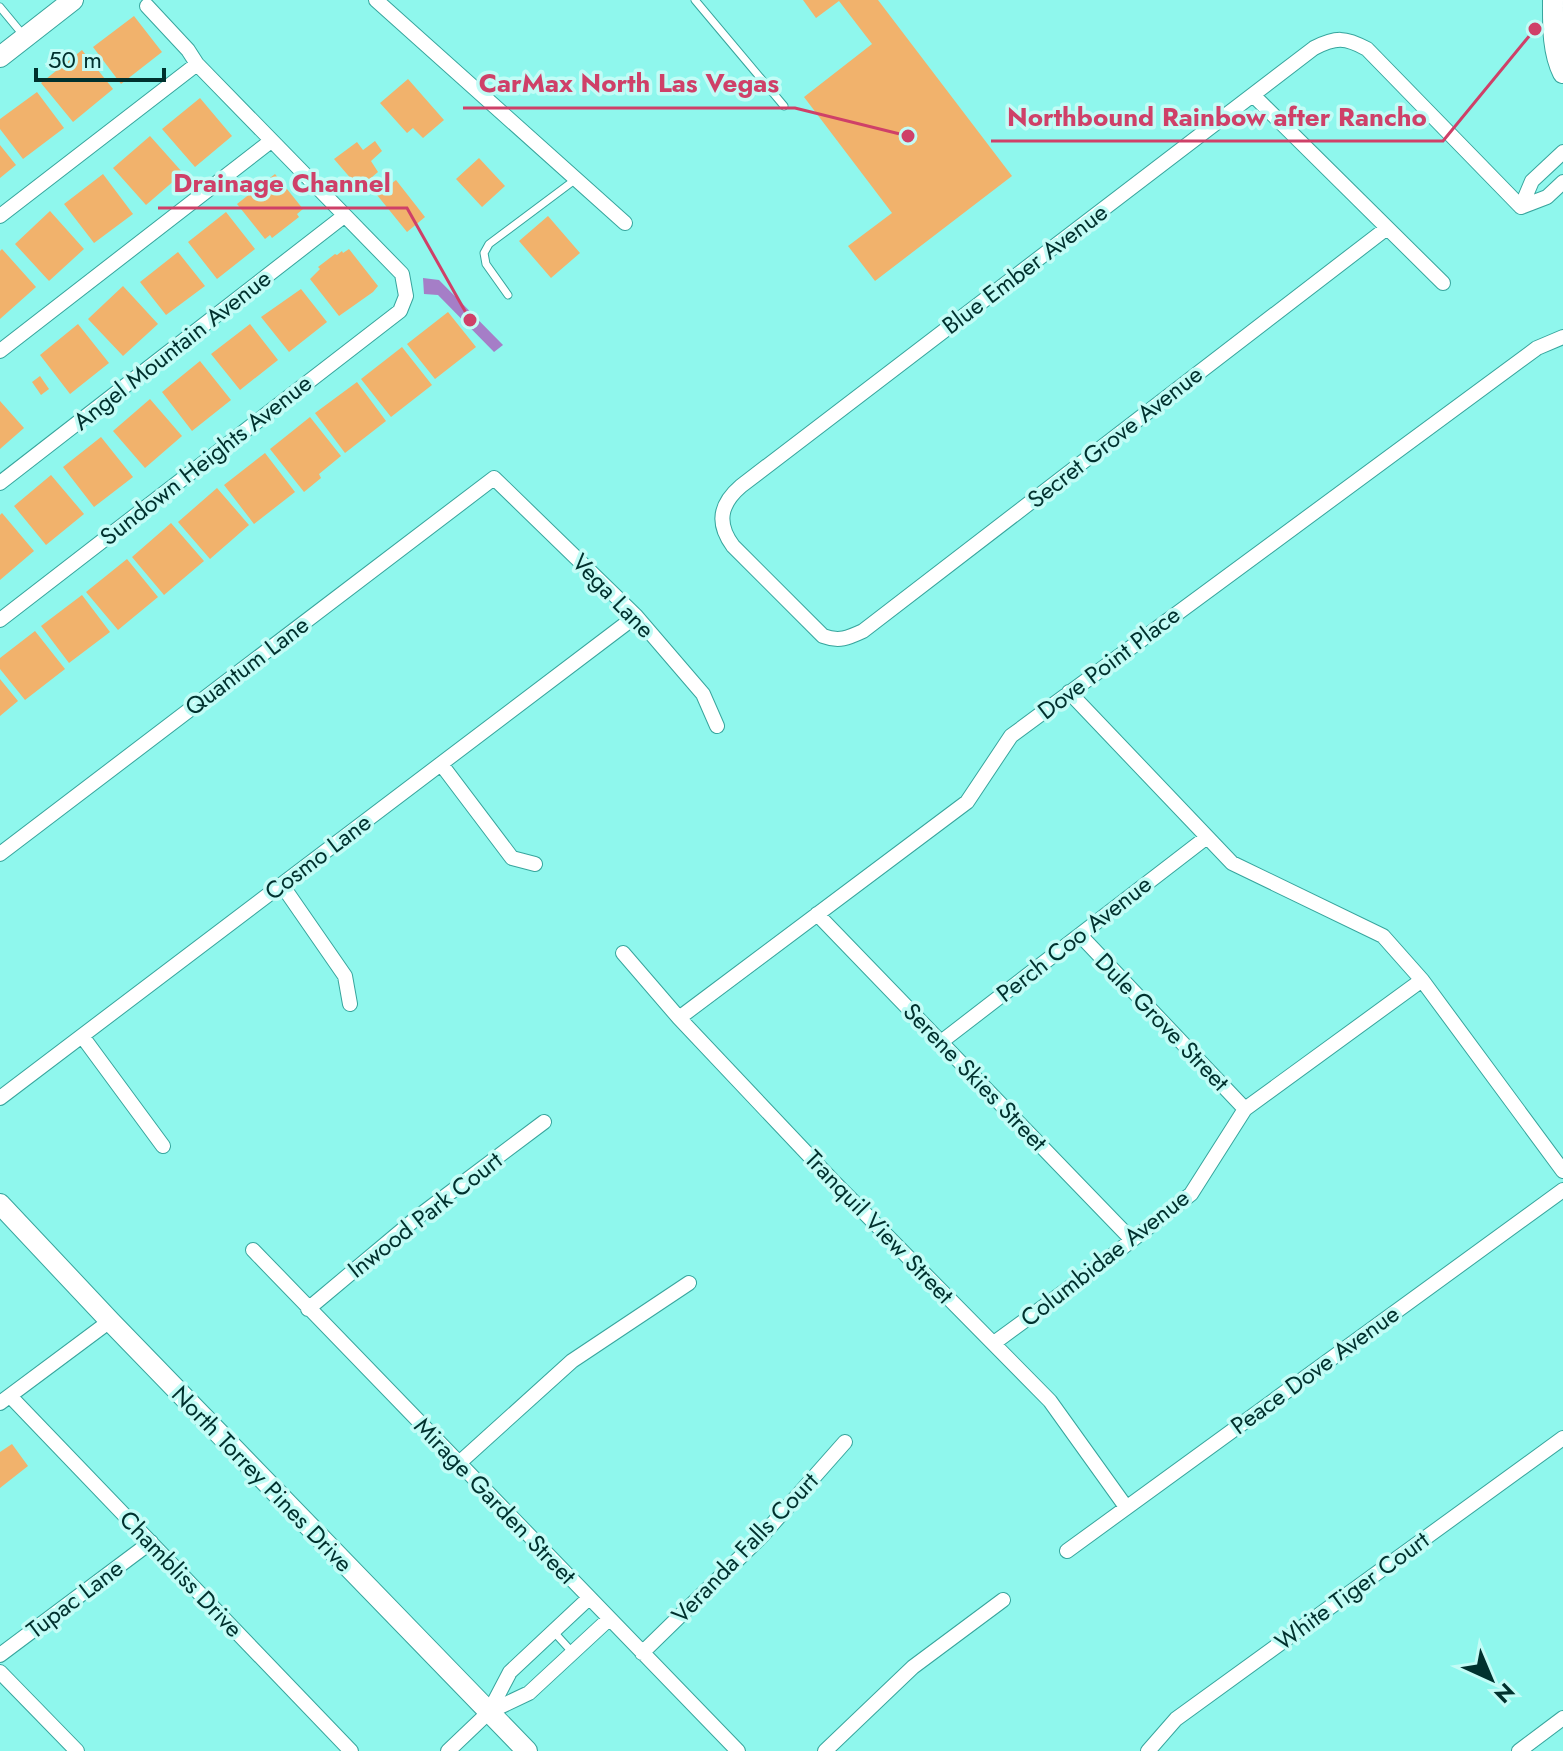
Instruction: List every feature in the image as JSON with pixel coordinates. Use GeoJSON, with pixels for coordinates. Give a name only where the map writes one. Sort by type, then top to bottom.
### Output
{"type":"FeatureCollection","features":[{"type":"Feature","properties":{"kind":"street"},"geometry":{"type":"LineString","coordinates":[[0,57],[73,0]]}},
{"type":"Feature","properties":{"kind":"street"},"geometry":{"type":"LineString","coordinates":[[376,0],[625,223]]}},
{"type":"Feature","properties":{"kind":"street"},"geometry":{"type":"LineString","coordinates":[[1553,0],[1553,30],[1563,73]]}},
{"type":"Feature","properties":{"kind":"street"},"geometry":{"type":"LineString","coordinates":[[147,6],[197,64],[344,216]]}},
{"type":"Feature","properties":{"kind":"street","name":"Blue Ember Avenue"},"geometry":{"type":"LineString","coordinates":[[841,640],[823,636],[813,628],[726,537],[722,516],[730,495],[1314,48],[1330,40],[1342,39],[1367,49],[1521,207]]}},
{"type":"Feature","properties":{"kind":"street"},"geometry":{"type":"LineString","coordinates":[[0,216],[197,64]]}},
{"type":"Feature","properties":{"kind":"street"},"geometry":{"type":"LineString","coordinates":[[1253,95],[1443,283]]}},
{"type":"Feature","properties":{"kind":"street"},"geometry":{"type":"LineString","coordinates":[[0,351],[271,141]]}},
{"type":"Feature","properties":{"kind":"street"},"geometry":{"type":"LineString","coordinates":[[1521,207],[1532,181],[1563,152]]}},
{"type":"Feature","properties":{"kind":"street"},"geometry":{"type":"LineString","coordinates":[[1521,207],[1547,197],[1563,180]]}},
{"type":"Feature","properties":{"kind":"street","name":"Sundown Heights Avenue"},"geometry":{"type":"LineString","coordinates":[[0,620],[400,311],[406,296],[402,274],[344,216]]}},
{"type":"Feature","properties":{"kind":"street","name":"Angel Mountain Avenue"},"geometry":{"type":"LineString","coordinates":[[0,483],[344,216]]}},
{"type":"Feature","properties":{"kind":"street","name":"Secret Grove Avenue"},"geometry":{"type":"LineString","coordinates":[[841,640],[863,631],[1387,228]]}},
{"type":"Feature","properties":{"kind":"street","name":"Dove Point Place"},"geometry":{"type":"LineString","coordinates":[[679,1018],[967,802],[1011,736],[1537,348],[1563,337]]}},
{"type":"Feature","properties":{"kind":"street","name":"Vega Lane"},"geometry":{"type":"LineString","coordinates":[[494,478],[636,616],[703,694],[717,726]]}},
{"type":"Feature","properties":{"kind":"street","name":"Quantum Lane"},"geometry":{"type":"LineString","coordinates":[[0,854],[494,478]]}},
{"type":"Feature","properties":{"kind":"street","name":"Cosmo Lane"},"geometry":{"type":"LineString","coordinates":[[0,1098],[636,616]]}},
{"type":"Feature","properties":{"kind":"street"},"geometry":{"type":"LineString","coordinates":[[1069,692],[1232,863],[1383,936],[1422,980],[1563,1171]]}},
{"type":"Feature","properties":{"kind":"street"},"geometry":{"type":"LineString","coordinates":[[441,764],[512,858],[535,864]]}},
{"type":"Feature","properties":{"kind":"street","name":"Perch Coo Avenue"},"geometry":{"type":"LineString","coordinates":[[941,1042],[1207,837]]}},
{"type":"Feature","properties":{"kind":"street"},"geometry":{"type":"LineString","coordinates":[[282,885],[345,976],[350,1004]]}},
{"type":"Feature","properties":{"kind":"street","name":"Serene Skies Street"},"geometry":{"type":"LineString","coordinates":[[817,914],[1132,1240]]}},
{"type":"Feature","properties":{"kind":"street","name":"Dule Grove Street"},"geometry":{"type":"LineString","coordinates":[[1080,935],[1245,1109]]}},
{"type":"Feature","properties":{"kind":"street","name":"Tranquil View Street"},"geometry":{"type":"LineString","coordinates":[[623,953],[679,1018],[834,1182],[1050,1401],[1126,1507]]}},
{"type":"Feature","properties":{"kind":"street","name":"Columbidae Avenue"},"geometry":{"type":"LineString","coordinates":[[994,1343],[1191,1194],[1245,1109],[1422,980]]}},
{"type":"Feature","properties":{"kind":"street"},"geometry":{"type":"LineString","coordinates":[[82,1036],[163,1146]]}},
{"type":"Feature","properties":{"kind":"street","name":"Inwood Park Court"},"geometry":{"type":"LineString","coordinates":[[308,1309],[419,1216],[544,1122]]}},
{"type":"Feature","properties":{"kind":"street","name":"Peace Dove Avenue"},"geometry":{"type":"LineString","coordinates":[[1067,1551],[1563,1190]]}},
{"type":"Feature","properties":{"kind":"street","name":"North Torrey Pines Drive"},"geometry":{"type":"LineString","coordinates":[[0,1204],[527,1751]]}},
{"type":"Feature","properties":{"kind":"street","name":"Mirage Garden Street"},"geometry":{"type":"LineString","coordinates":[[253,1250],[738,1751]]}},
{"type":"Feature","properties":{"kind":"street"},"geometry":{"type":"LineString","coordinates":[[458,1464],[572,1361],[689,1283]]}},
{"type":"Feature","properties":{"kind":"street"},"geometry":{"type":"LineString","coordinates":[[5,1400],[110,1321]]}},
{"type":"Feature","properties":{"kind":"street","name":"Chambliss Drive"},"geometry":{"type":"LineString","coordinates":[[5,1400],[151,1542],[351,1751]]}},
{"type":"Feature","properties":{"kind":"street","name":"White Tiger Court"},"geometry":{"type":"LineString","coordinates":[[1148,1751],[1176,1719],[1563,1438]]}},
{"type":"Feature","properties":{"kind":"street","name":"Veranda Falls Court"},"geometry":{"type":"LineString","coordinates":[[642,1653],[761,1537],[845,1442]]}},
{"type":"Feature","properties":{"kind":"street","name":"Tupac Lane"},"geometry":{"type":"LineString","coordinates":[[0,1655],[151,1542]]}},
{"type":"Feature","properties":{"kind":"street"},"geometry":{"type":"LineString","coordinates":[[489,1712],[510,1672],[589,1598]]}},
{"type":"Feature","properties":{"kind":"street"},"geometry":{"type":"LineString","coordinates":[[825,1751],[913,1667],[1003,1600]]}},
{"type":"Feature","properties":{"kind":"street"},"geometry":{"type":"LineString","coordinates":[[448,1751],[489,1712],[529,1693],[609,1619]]}},
{"type":"Feature","properties":{"kind":"street"},"geometry":{"type":"LineString","coordinates":[[0,1672],[77,1751]]}},
{"type":"Feature","properties":{"kind":"street"},"geometry":{"type":"LineString","coordinates":[[1519,1751],[1563,1718]]}},
{"type":"Feature","properties":{"kind":"lane"},"geometry":{"type":"LineString","coordinates":[[695,0],[784,106]]}},
{"type":"Feature","properties":{"kind":"lane"},"geometry":{"type":"LineString","coordinates":[[0,7],[25,38]]}},
{"type":"Feature","properties":{"kind":"lane"},"geometry":{"type":"LineString","coordinates":[[1550,165],[1563,180]]}},
{"type":"Feature","properties":{"kind":"lane"},"geometry":{"type":"LineString","coordinates":[[508,295],[486,264],[484,253],[489,244],[576,179]]}},
{"type":"Feature","properties":{"kind":"lane"},"geometry":{"type":"LineString","coordinates":[[553,1631],[573,1653]]}},
{"type":"Feature","properties":{"kind":"shaded area"},"geometry":{"type":"Polygon","coordinates":[[[423,278],[439,280],[503,345],[494,352],[438,295],[424,294],[423,278]]]}},
{"type":"Feature","properties":{"kind":"building"},"geometry":{"type":"Polygon","coordinates":[[[803,0],[878,0],[1012,176],[875,281],[848,246],[892,213],[804,97],[872,44],[839,1],[816,18],[803,0]]]}},
{"type":"Feature","properties":{"kind":"building"},"geometry":{"type":"Polygon","coordinates":[[[134,16],[162,52],[121,84],[93,47],[134,16]]]}},
{"type":"Feature","properties":{"kind":"building"},"geometry":{"type":"Polygon","coordinates":[[[82,50],[113,89],[73,122],[41,83],[82,50]]]}},
{"type":"Feature","properties":{"kind":"building"},"geometry":{"type":"Polygon","coordinates":[[[408,79],[444,120],[423,138],[413,128],[407,133],[380,103],[408,79]]]}},
{"type":"Feature","properties":{"kind":"building"},"geometry":{"type":"Polygon","coordinates":[[[37,92],[64,128],[23,159],[0,129],[0,119],[37,92]]]}},
{"type":"Feature","properties":{"kind":"building"},"geometry":{"type":"Polygon","coordinates":[[[200,98],[232,136],[195,167],[162,129],[200,98]]]}},
{"type":"Feature","properties":{"kind":"building"},"geometry":{"type":"Polygon","coordinates":[[[150,136],[183,173],[146,205],[113,168],[150,136]]]}},
{"type":"Feature","properties":{"kind":"building"},"geometry":{"type":"Polygon","coordinates":[[[375,141],[382,151],[371,161],[378,172],[359,188],[334,159],[357,142],[363,150],[375,141]]]}},
{"type":"Feature","properties":{"kind":"building"},"geometry":{"type":"Polygon","coordinates":[[[0,145],[16,165],[0,178],[0,145]]]}},
{"type":"Feature","properties":{"kind":"building"},"geometry":{"type":"Polygon","coordinates":[[[479,158],[505,186],[482,207],[456,179],[479,158]]]}},
{"type":"Feature","properties":{"kind":"building"},"geometry":{"type":"Polygon","coordinates":[[[103,174],[133,214],[94,243],[64,204],[103,174]]]}},
{"type":"Feature","properties":{"kind":"building"},"geometry":{"type":"Polygon","coordinates":[[[275,174],[303,209],[297,214],[299,217],[272,238],[270,235],[265,239],[237,204],[275,174]]]}},
{"type":"Feature","properties":{"kind":"building"},"geometry":{"type":"Polygon","coordinates":[[[396,180],[425,217],[407,232],[377,195],[396,180]]]}},
{"type":"Feature","properties":{"kind":"building"},"geometry":{"type":"Polygon","coordinates":[[[50,211],[84,249],[49,281],[15,244],[50,211]]]}},
{"type":"Feature","properties":{"kind":"building"},"geometry":{"type":"Polygon","coordinates":[[[226,212],[255,249],[217,279],[188,242],[226,212]]]}},
{"type":"Feature","properties":{"kind":"building"},"geometry":{"type":"Polygon","coordinates":[[[548,216],[580,253],[551,278],[519,241],[548,216]]]}},
{"type":"Feature","properties":{"kind":"building"},"geometry":{"type":"Polygon","coordinates":[[[2,249],[36,287],[0,319],[0,251],[2,249]]]}},
{"type":"Feature","properties":{"kind":"building"},"geometry":{"type":"Polygon","coordinates":[[[349,249],[378,286],[339,316],[310,279],[320,269],[318,267],[335,254],[349,249]]]}},
{"type":"Feature","properties":{"kind":"building"},"geometry":{"type":"Polygon","coordinates":[[[178,252],[205,286],[166,315],[140,282],[178,252]]]}},
{"type":"Feature","properties":{"kind":"building"},"geometry":{"type":"Polygon","coordinates":[[[123,286],[158,324],[123,356],[88,319],[123,286]]]}},
{"type":"Feature","properties":{"kind":"building"},"geometry":{"type":"Polygon","coordinates":[[[301,289],[327,322],[289,352],[261,317],[301,289]]]}},
{"type":"Feature","properties":{"kind":"building"},"geometry":{"type":"Polygon","coordinates":[[[448,312],[476,347],[435,379],[407,344],[448,312]]]}},
{"type":"Feature","properties":{"kind":"building"},"geometry":{"type":"Polygon","coordinates":[[[78,324],[109,363],[70,394],[40,355],[78,324]]]}},
{"type":"Feature","properties":{"kind":"building"},"geometry":{"type":"Polygon","coordinates":[[[250,324],[278,360],[240,390],[211,354],[250,324]]]}},
{"type":"Feature","properties":{"kind":"building"},"geometry":{"type":"Polygon","coordinates":[[[402,347],[432,385],[391,417],[361,379],[402,347]]]}},
{"type":"Feature","properties":{"kind":"building"},"geometry":{"type":"Polygon","coordinates":[[[200,361],[231,400],[192,431],[162,392],[200,361]]]}},
{"type":"Feature","properties":{"kind":"building"},"geometry":{"type":"Polygon","coordinates":[[[40,376],[49,389],[41,395],[32,382],[40,376]]]}},
{"type":"Feature","properties":{"kind":"building"},"geometry":{"type":"Polygon","coordinates":[[[357,382],[386,421],[345,453],[315,413],[357,382]]]}},
{"type":"Feature","properties":{"kind":"building"},"geometry":{"type":"Polygon","coordinates":[[[150,399],[182,436],[145,468],[113,431],[150,399]]]}},
{"type":"Feature","properties":{"kind":"building"},"geometry":{"type":"Polygon","coordinates":[[[0,401],[24,428],[0,449],[0,401]]]}},
{"type":"Feature","properties":{"kind":"building"},"geometry":{"type":"Polygon","coordinates":[[[310,417],[341,456],[319,474],[321,478],[304,492],[270,449],[310,417]]]}},
{"type":"Feature","properties":{"kind":"building"},"geometry":{"type":"Polygon","coordinates":[[[101,437],[133,477],[94,507],[63,467],[101,437]]]}},
{"type":"Feature","properties":{"kind":"building"},"geometry":{"type":"Polygon","coordinates":[[[265,453],[295,492],[254,524],[224,485],[265,453]]]}},
{"type":"Feature","properties":{"kind":"building"},"geometry":{"type":"Polygon","coordinates":[[[51,475],[84,514],[46,545],[14,506],[51,475]]]}},
{"type":"Feature","properties":{"kind":"building"},"geometry":{"type":"Polygon","coordinates":[[[217,488],[249,525],[210,559],[178,522],[217,488]]]}},
{"type":"Feature","properties":{"kind":"building"},"geometry":{"type":"Polygon","coordinates":[[[2,513],[34,551],[0,580],[0,515],[2,513]]]}},
{"type":"Feature","properties":{"kind":"building"},"geometry":{"type":"Polygon","coordinates":[[[171,523],[204,561],[164,595],[132,557],[171,523]]]}},
{"type":"Feature","properties":{"kind":"building"},"geometry":{"type":"Polygon","coordinates":[[[127,559],[158,597],[118,630],[86,592],[127,559]]]}},
{"type":"Feature","properties":{"kind":"building"},"geometry":{"type":"Polygon","coordinates":[[[82,595],[110,632],[69,663],[41,626],[82,595]]]}},
{"type":"Feature","properties":{"kind":"building"},"geometry":{"type":"Polygon","coordinates":[[[35,631],[65,669],[25,700],[0,669],[0,658],[35,631]]]}},
{"type":"Feature","properties":{"kind":"building"},"geometry":{"type":"Polygon","coordinates":[[[0,679],[18,701],[0,716],[0,679]]]}},
{"type":"Feature","properties":{"kind":"building"},"geometry":{"type":"Polygon","coordinates":[[[12,1444],[28,1466],[0,1488],[0,1452],[12,1444]]]}},
{"type":"Feature","properties":{"kind":"place","name":"Northbound Rainbow after Rancho"},"geometry":{"type":"Point","coordinates":[1535,29]}},
{"type":"Feature","properties":{"kind":"place","name":"CarMax North Las Vegas"},"geometry":{"type":"Point","coordinates":[908,136]}},
{"type":"Feature","properties":{"kind":"place","name":"Drainage Channel"},"geometry":{"type":"Point","coordinates":[470,320]}}]}
